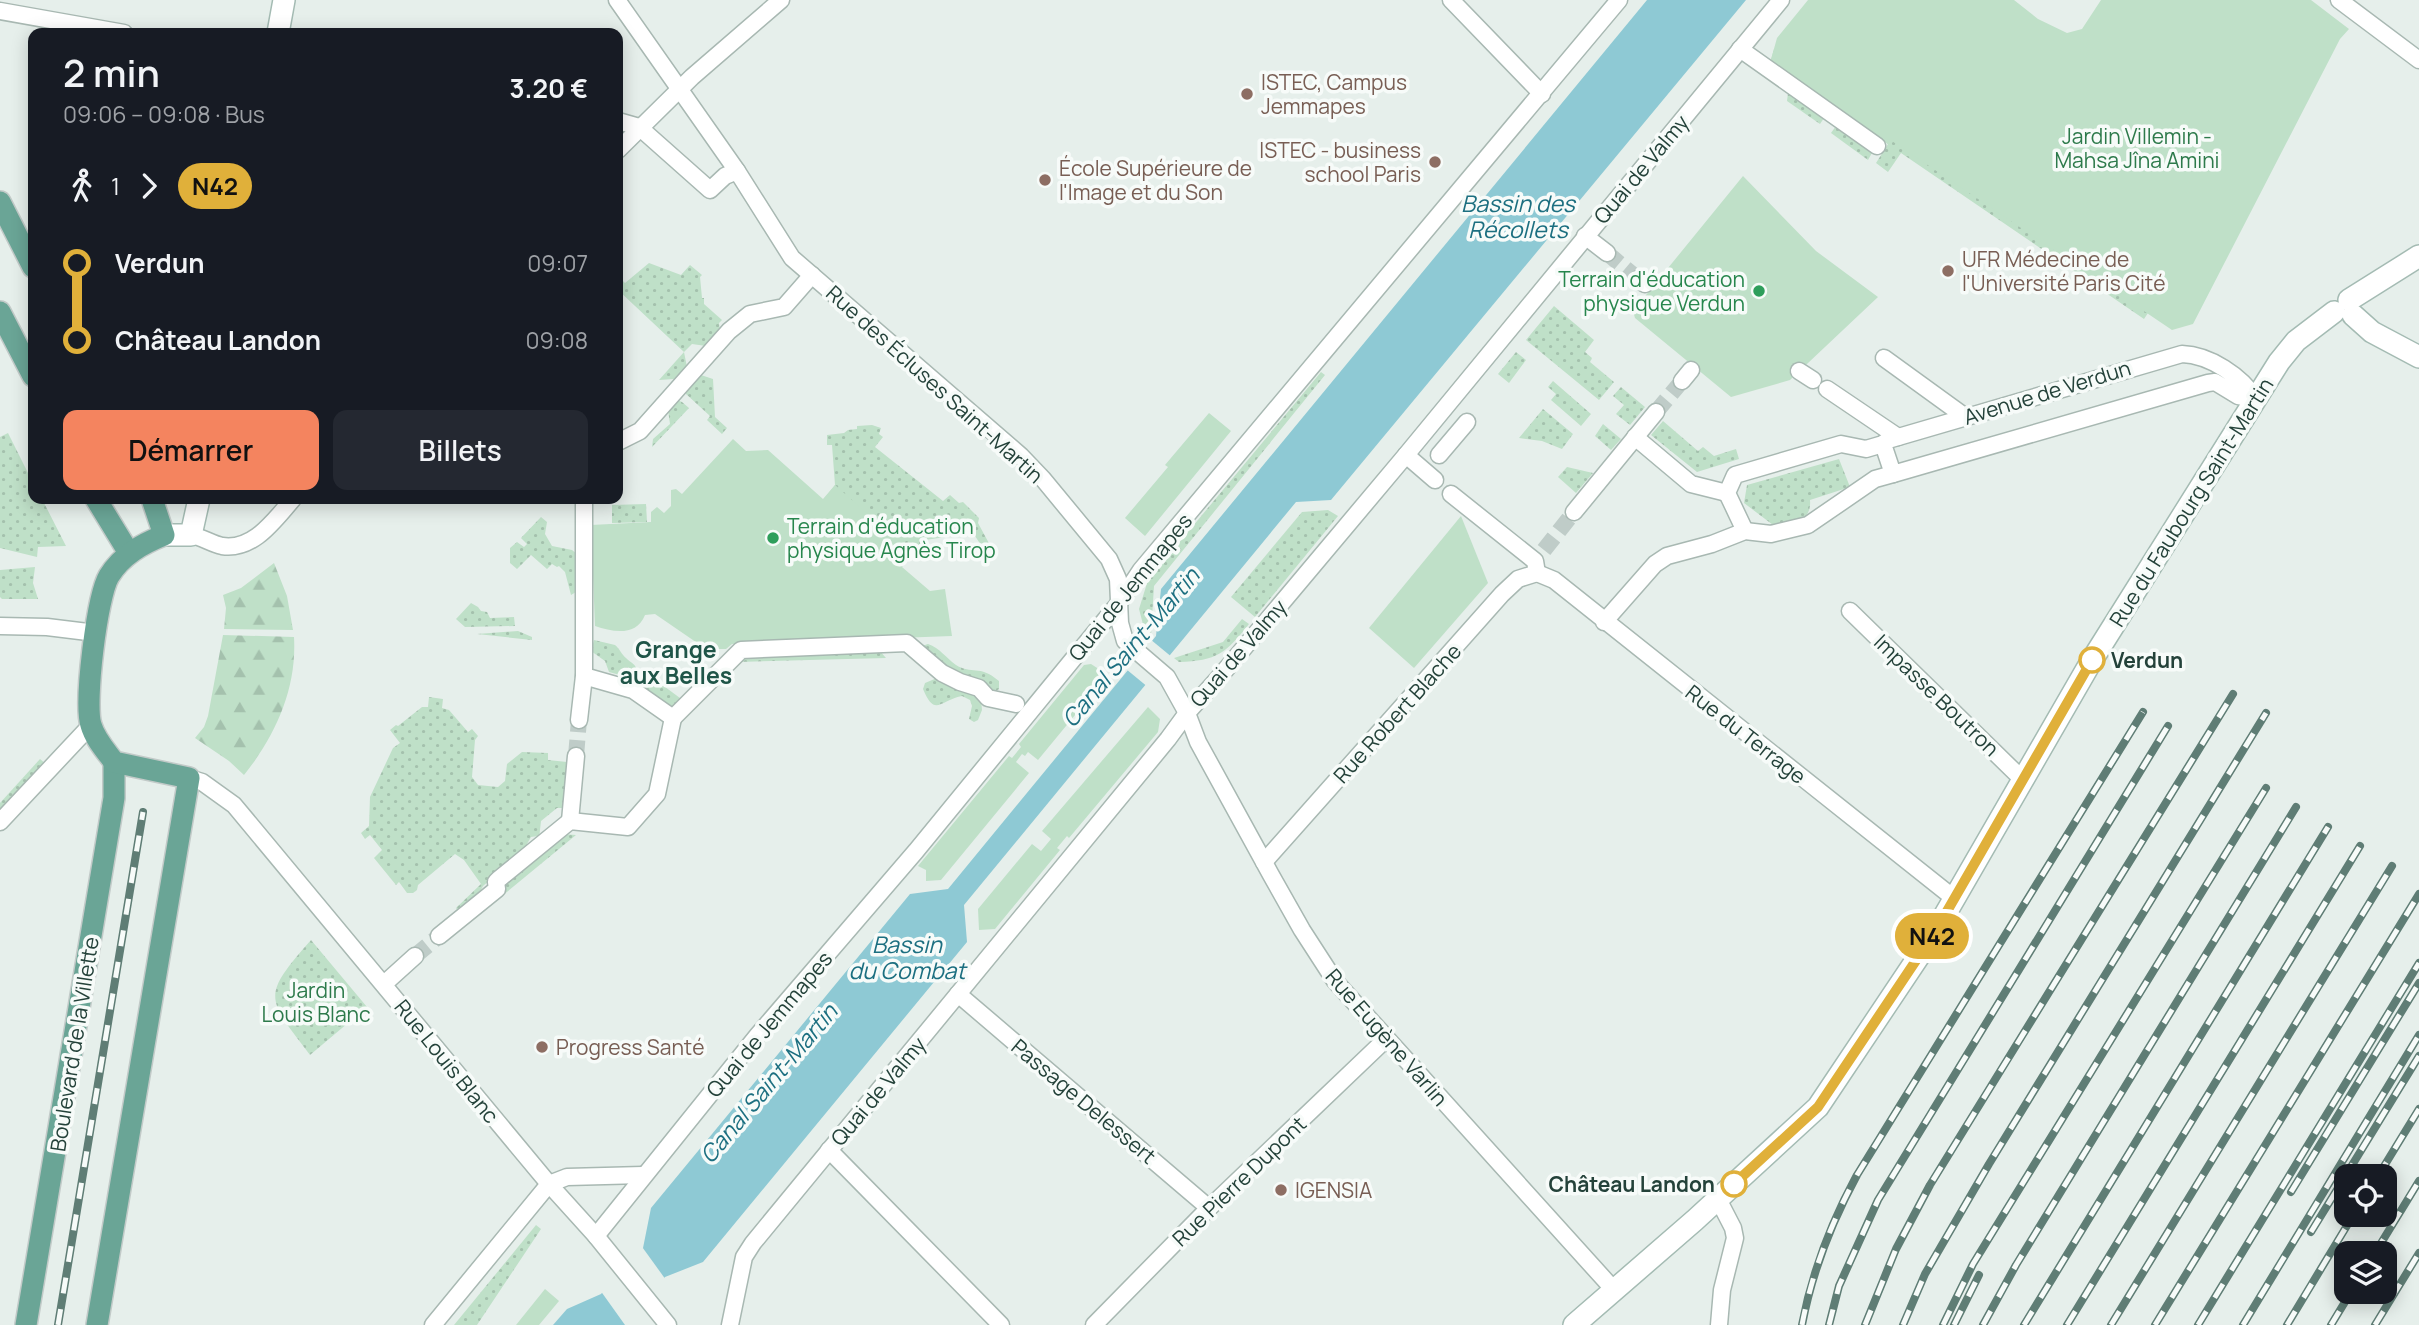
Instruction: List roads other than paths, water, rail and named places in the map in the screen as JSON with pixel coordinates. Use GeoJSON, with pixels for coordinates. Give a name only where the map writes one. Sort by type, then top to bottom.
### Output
{"type":"FeatureCollection","features":[{"type":"Feature","properties":{"kind":"main road"},"geometry":{"type":"LineString","coordinates":[[279,28],[284,0]]}},
{"type":"Feature","properties":{"kind":"main road"},"geometry":{"type":"LineString","coordinates":[[0,202],[28,257]]}},
{"type":"Feature","properties":{"kind":"main road","name":"Rue du Faubourg Saint-Martin"},"geometry":{"type":"LineString","coordinates":[[1574,1325],[1818,1107],[1955,899],[2092,660],[2279,362],[2296,341],[2419,256]]}},
{"type":"Feature","properties":{"kind":"main road"},"geometry":{"type":"LineString","coordinates":[[2345,309],[2371,332],[2419,356]]}},
{"type":"Feature","properties":{"kind":"main road"},"geometry":{"type":"LineString","coordinates":[[0,312],[28,366]]}},
{"type":"Feature","properties":{"kind":"main road"},"geometry":{"type":"LineString","coordinates":[[99,504],[129,553]]}},
{"type":"Feature","properties":{"kind":"main road"},"geometry":{"type":"LineString","coordinates":[[154,504],[164,535]]}},
{"type":"Feature","properties":{"kind":"main road"},"geometry":{"type":"LineString","coordinates":[[97,1325],[189,778],[114,762],[90,725],[88,706],[96,633],[108,578],[129,553],[164,535],[196,536],[199,504]]}},
{"type":"Feature","properties":{"kind":"main road","name":"Boulevard de la Villette"},"geometry":{"type":"LineString","coordinates":[[26,1325],[114,797],[114,762]]}},
{"type":"Feature","properties":{"kind":"street","name":"Rue des Écluses Saint-Martin"},"geometry":{"type":"LineString","coordinates":[[617,0],[737,171],[792,257],[1021,456],[1109,559],[1118,579],[1120,623],[1125,641],[1167,677]]}},
{"type":"Feature","properties":{"kind":"street"},"geometry":{"type":"LineString","coordinates":[[623,145],[679,90],[780,0]]}},
{"type":"Feature","properties":{"kind":"street"},"geometry":{"type":"LineString","coordinates":[[1451,0],[1542,94]]}},
{"type":"Feature","properties":{"kind":"street","name":"Quai de Jemmapes"},"geometry":{"type":"LineString","coordinates":[[596,1236],[757,1036],[916,851],[1119,603],[1141,570],[1619,0]]}},
{"type":"Feature","properties":{"kind":"street","name":"Quai de Valmy"},"geometry":{"type":"LineString","coordinates":[[730,1325],[744,1257],[1187,713],[1223,674],[1406,455],[1781,0]]}},
{"type":"Feature","properties":{"kind":"street"},"geometry":{"type":"LineString","coordinates":[[2339,0],[2419,60]]}},
{"type":"Feature","properties":{"kind":"street"},"geometry":{"type":"LineString","coordinates":[[0,12],[94,28]]}},
{"type":"Feature","properties":{"kind":"street"},"geometry":{"type":"LineString","coordinates":[[1740,49],[1877,146]]}},
{"type":"Feature","properties":{"kind":"street"},"geometry":{"type":"LineString","coordinates":[[623,122],[639,127],[710,190],[725,176],[737,171]]}},
{"type":"Feature","properties":{"kind":"street"},"geometry":{"type":"LineString","coordinates":[[1585,236],[1607,253]]}},
{"type":"Feature","properties":{"kind":"street"},"geometry":{"type":"LineString","coordinates":[[623,440],[640,431],[729,331],[750,314],[784,307],[812,275]]}},
{"type":"Feature","properties":{"kind":"street","name":"Avenue de Verdun"},"geometry":{"type":"LineString","coordinates":[[1727,493],[1735,475],[1840,444],[1866,449],[1964,416],[2165,357],[2192,354],[2211,362],[2246,384],[2256,399]]}},
{"type":"Feature","properties":{"kind":"street"},"geometry":{"type":"LineString","coordinates":[[1884,358],[1964,416]]}},
{"type":"Feature","properties":{"kind":"street"},"geometry":{"type":"LineString","coordinates":[[2196,387],[2211,362]]}},
{"type":"Feature","properties":{"kind":"street"},"geometry":{"type":"LineString","coordinates":[[1813,380],[1891,440],[1893,474]]}},
{"type":"Feature","properties":{"kind":"street","name":"Avenue de Verdun"},"geometry":{"type":"LineString","coordinates":[[1604,622],[1655,564],[1667,556],[1712,544],[1745,531],[1772,534],[1808,525],[1875,479],[1899,475],[2215,382],[2238,396],[2256,399]]}},
{"type":"Feature","properties":{"kind":"street"},"geometry":{"type":"LineString","coordinates":[[1574,512],[1656,412]]}},
{"type":"Feature","properties":{"kind":"street"},"geometry":{"type":"LineString","coordinates":[[1406,455],[1433,467],[1467,422]]}},
{"type":"Feature","properties":{"kind":"street"},"geometry":{"type":"LineString","coordinates":[[1639,433],[1691,484],[1727,493],[1745,531]]}},
{"type":"Feature","properties":{"kind":"street","name":"Rue du Terrage"},"geometry":{"type":"LineString","coordinates":[[1451,494],[1538,562],[1554,580],[1604,622],[1955,899]]}},
{"type":"Feature","properties":{"kind":"street"},"geometry":{"type":"LineString","coordinates":[[196,536],[221,546],[236,545],[265,531],[289,504]]}},
{"type":"Feature","properties":{"kind":"street"},"geometry":{"type":"LineString","coordinates":[[579,720],[583,676],[584,504]]}},
{"type":"Feature","properties":{"kind":"street","name":"Rue Robert Blache"},"geometry":{"type":"LineString","coordinates":[[1264,862],[1502,594],[1538,562]]}},
{"type":"Feature","properties":{"kind":"street","name":"Impasse Boutron"},"geometry":{"type":"LineString","coordinates":[[1850,611],[2022,780]]}},
{"type":"Feature","properties":{"kind":"street"},"geometry":{"type":"LineString","coordinates":[[0,626],[47,627],[96,633]]}},
{"type":"Feature","properties":{"kind":"street"},"geometry":{"type":"LineString","coordinates":[[439,936],[497,889],[496,882],[499,879],[570,821],[628,827],[657,793],[673,719],[741,650],[907,643],[942,673],[979,688],[988,698],[1016,704]]}},
{"type":"Feature","properties":{"kind":"street"},"geometry":{"type":"LineString","coordinates":[[583,676],[633,690],[673,719]]}},
{"type":"Feature","properties":{"kind":"street","name":"Rue Eugène Varlin"},"geometry":{"type":"LineString","coordinates":[[1167,677],[1187,713],[1198,741],[1264,862],[1302,930],[1335,981],[1614,1290]]}},
{"type":"Feature","properties":{"kind":"street"},"geometry":{"type":"LineString","coordinates":[[0,822],[90,725]]}},
{"type":"Feature","properties":{"kind":"street"},"geometry":{"type":"LineString","coordinates":[[570,821],[576,755]]}},
{"type":"Feature","properties":{"kind":"street","name":"Rue Louis Blanc"},"geometry":{"type":"LineString","coordinates":[[189,778],[202,782],[234,805],[668,1325]]}},
{"type":"Feature","properties":{"kind":"street"},"geometry":{"type":"LineString","coordinates":[[384,984],[415,956]]}},
{"type":"Feature","properties":{"kind":"street","name":"Passage Delessert"},"geometry":{"type":"LineString","coordinates":[[958,995],[1209,1208]]}},
{"type":"Feature","properties":{"kind":"street","name":"Rue Pierre Dupont"},"geometry":{"type":"LineString","coordinates":[[1094,1325],[1209,1208],[1386,1039]]}},
{"type":"Feature","properties":{"kind":"street"},"geometry":{"type":"LineString","coordinates":[[829,1150],[1001,1325]]}},
{"type":"Feature","properties":{"kind":"street"},"geometry":{"type":"LineString","coordinates":[[433,1325],[549,1184],[568,1177],[643,1175]]}},
{"type":"Feature","properties":{"kind":"street"},"geometry":{"type":"LineString","coordinates":[[1718,1199],[1733,1228],[1735,1238],[1722,1290],[1719,1325]]}},
{"type":"Feature","properties":{"kind":"water"},"geometry":{"type":"Polygon","coordinates":[[[1647,0],[1746,0],[1331,500],[1296,502],[964,905],[967,942],[703,1262],[665,1277],[629,1325],[553,1325],[567,1309],[601,1294],[643,1248],[651,1208],[910,894],[948,889],[1156,636],[1161,589],[1647,0]]]}},
{"type":"Feature","properties":{"kind":"tunnel"},"geometry":{"type":"LineString","coordinates":[[1607,253],[1638,279]]}},
{"type":"Feature","properties":{"kind":"tunnel"},"geometry":{"type":"LineString","coordinates":[[1656,412],[1682,381]]}},
{"type":"Feature","properties":{"kind":"tunnel"},"geometry":{"type":"LineString","coordinates":[[1544,550],[1574,512]]}},
{"type":"Feature","properties":{"kind":"tunnel"},"geometry":{"type":"LineString","coordinates":[[576,756],[579,720]]}},
{"type":"Feature","properties":{"kind":"tunnel"},"geometry":{"type":"LineString","coordinates":[[415,956],[439,936]]}},
{"type":"Feature","properties":{"kind":"railway"},"geometry":{"type":"LineString","coordinates":[[1865,1325],[1896,1249],[1930,1185],[2233,694]]}},
{"type":"Feature","properties":{"kind":"railway"},"geometry":{"type":"LineString","coordinates":[[1802,1325],[1824,1248],[1857,1175],[2143,712]]}},
{"type":"Feature","properties":{"kind":"railway"},"geometry":{"type":"LineString","coordinates":[[1903,1325],[1925,1274],[1989,1164],[2266,713]]}},
{"type":"Feature","properties":{"kind":"railway"},"geometry":{"type":"LineString","coordinates":[[1829,1325],[1839,1286],[1878,1200],[2168,726]]}},
{"type":"Feature","properties":{"kind":"railway"},"geometry":{"type":"LineString","coordinates":[[1943,1325],[1973,1264],[2266,788]]}},
{"type":"Feature","properties":{"kind":"railway"},"geometry":{"type":"LineString","coordinates":[[1983,1325],[2016,1265],[2296,807]]}},
{"type":"Feature","properties":{"kind":"railway"},"geometry":{"type":"LineString","coordinates":[[58,1325],[143,812]]}},
{"type":"Feature","properties":{"kind":"railway"},"geometry":{"type":"LineString","coordinates":[[2024,1325],[2328,827]]}},
{"type":"Feature","properties":{"kind":"railway"},"geometry":{"type":"LineString","coordinates":[[2067,1325],[2360,846]]}},
{"type":"Feature","properties":{"kind":"railway"},"geometry":{"type":"LineString","coordinates":[[2111,1325],[2392,866]]}},
{"type":"Feature","properties":{"kind":"railway"},"geometry":{"type":"LineString","coordinates":[[2155,1325],[2419,894]]}},
{"type":"Feature","properties":{"kind":"railway"},"geometry":{"type":"LineString","coordinates":[[2198,1325],[2419,963]]}},
{"type":"Feature","properties":{"kind":"railway"},"geometry":{"type":"LineString","coordinates":[[2291,1192],[2419,983]]}},
{"type":"Feature","properties":{"kind":"railway"},"geometry":{"type":"LineString","coordinates":[[2243,1325],[2419,1035]]}},
{"type":"Feature","properties":{"kind":"railway"},"geometry":{"type":"LineString","coordinates":[[2311,1232],[2419,1056]]}},
{"type":"Feature","properties":{"kind":"railway"},"geometry":{"type":"LineString","coordinates":[[2385,1164],[2419,1109]]}},
{"type":"Feature","properties":{"kind":"railway"},"geometry":{"type":"LineString","coordinates":[[2382,1241],[2419,1181]]}},
{"type":"Feature","properties":{"kind":"railway"},"geometry":{"type":"LineString","coordinates":[[2287,1325],[2346,1227]]}},
{"type":"Feature","properties":{"kind":"railway"},"geometry":{"type":"LineString","coordinates":[[2375,1325],[2419,1253]]}},
{"type":"Feature","properties":{"kind":"railway"},"geometry":{"type":"LineString","coordinates":[[1954,1325],[1979,1275]]}},
{"type":"Feature","properties":{"kind":"railway"},"geometry":{"type":"LineString","coordinates":[[2331,1325],[2344,1304]]}},
{"type":"Feature","properties":{"kind":"place","name":"ISTEC, Campus Jemmapes"},"geometry":{"type":"Point","coordinates":[1247,94]}},
{"type":"Feature","properties":{"kind":"place","name":"ISTEC - business school Paris"},"geometry":{"type":"Point","coordinates":[1435,162]}},
{"type":"Feature","properties":{"kind":"place","name":"École Supérieure de l'Image et du Son"},"geometry":{"type":"Point","coordinates":[1045,180]}},
{"type":"Feature","properties":{"kind":"place","name":"UFR Médecine de l'Université Paris Cité"},"geometry":{"type":"Point","coordinates":[1948,271]}},
{"type":"Feature","properties":{"kind":"place","name":"Terrain d'éducation physique Verdun"},"geometry":{"type":"Point","coordinates":[1759,291]}},
{"type":"Feature","properties":{"kind":"place","name":"Terrain d'éducation physique Agnès Tirop"},"geometry":{"type":"Point","coordinates":[773,538]}},
{"type":"Feature","properties":{"kind":"place","name":"Verdun"},"geometry":{"type":"Point","coordinates":[2092,660]}},
{"type":"Feature","properties":{"kind":"place","name":"Progress Santé"},"geometry":{"type":"Point","coordinates":[542,1047]}},
{"type":"Feature","properties":{"kind":"place","name":"Château Landon"},"geometry":{"type":"Point","coordinates":[1734,1184]}},
{"type":"Feature","properties":{"kind":"place","name":"IGENSIA"},"geometry":{"type":"Point","coordinates":[1281,1190]}},
{"type":"Feature","properties":{"kind":"district","name":"Grange aux Belles"},"geometry":{"type":"Point","coordinates":[676,662]}},
{"type":"Feature","properties":{"kind":"park label","name":"Jardin Villemin - Mahsa Jîna Amini"},"geometry":{"type":"Point","coordinates":[2137,148]}},
{"type":"Feature","properties":{"kind":"park label","name":"Jardin Louis Blanc"},"geometry":{"type":"Point","coordinates":[316,1002]}},
{"type":"Feature","properties":{"kind":"water label","name":"Bassin des Récollets"},"geometry":{"type":"Point","coordinates":[1518,216]}},
{"type":"Feature","properties":{"kind":"water label","name":"Canal Saint-Martin"},"geometry":{"type":"Point","coordinates":[1130,647]}},
{"type":"Feature","properties":{"kind":"water label","name":"Bassin du Combat"},"geometry":{"type":"Point","coordinates":[907,957]}},
{"type":"Feature","properties":{"kind":"water label","name":"Canal Saint-Martin"},"geometry":{"type":"Point","coordinates":[768,1083]}}]}
